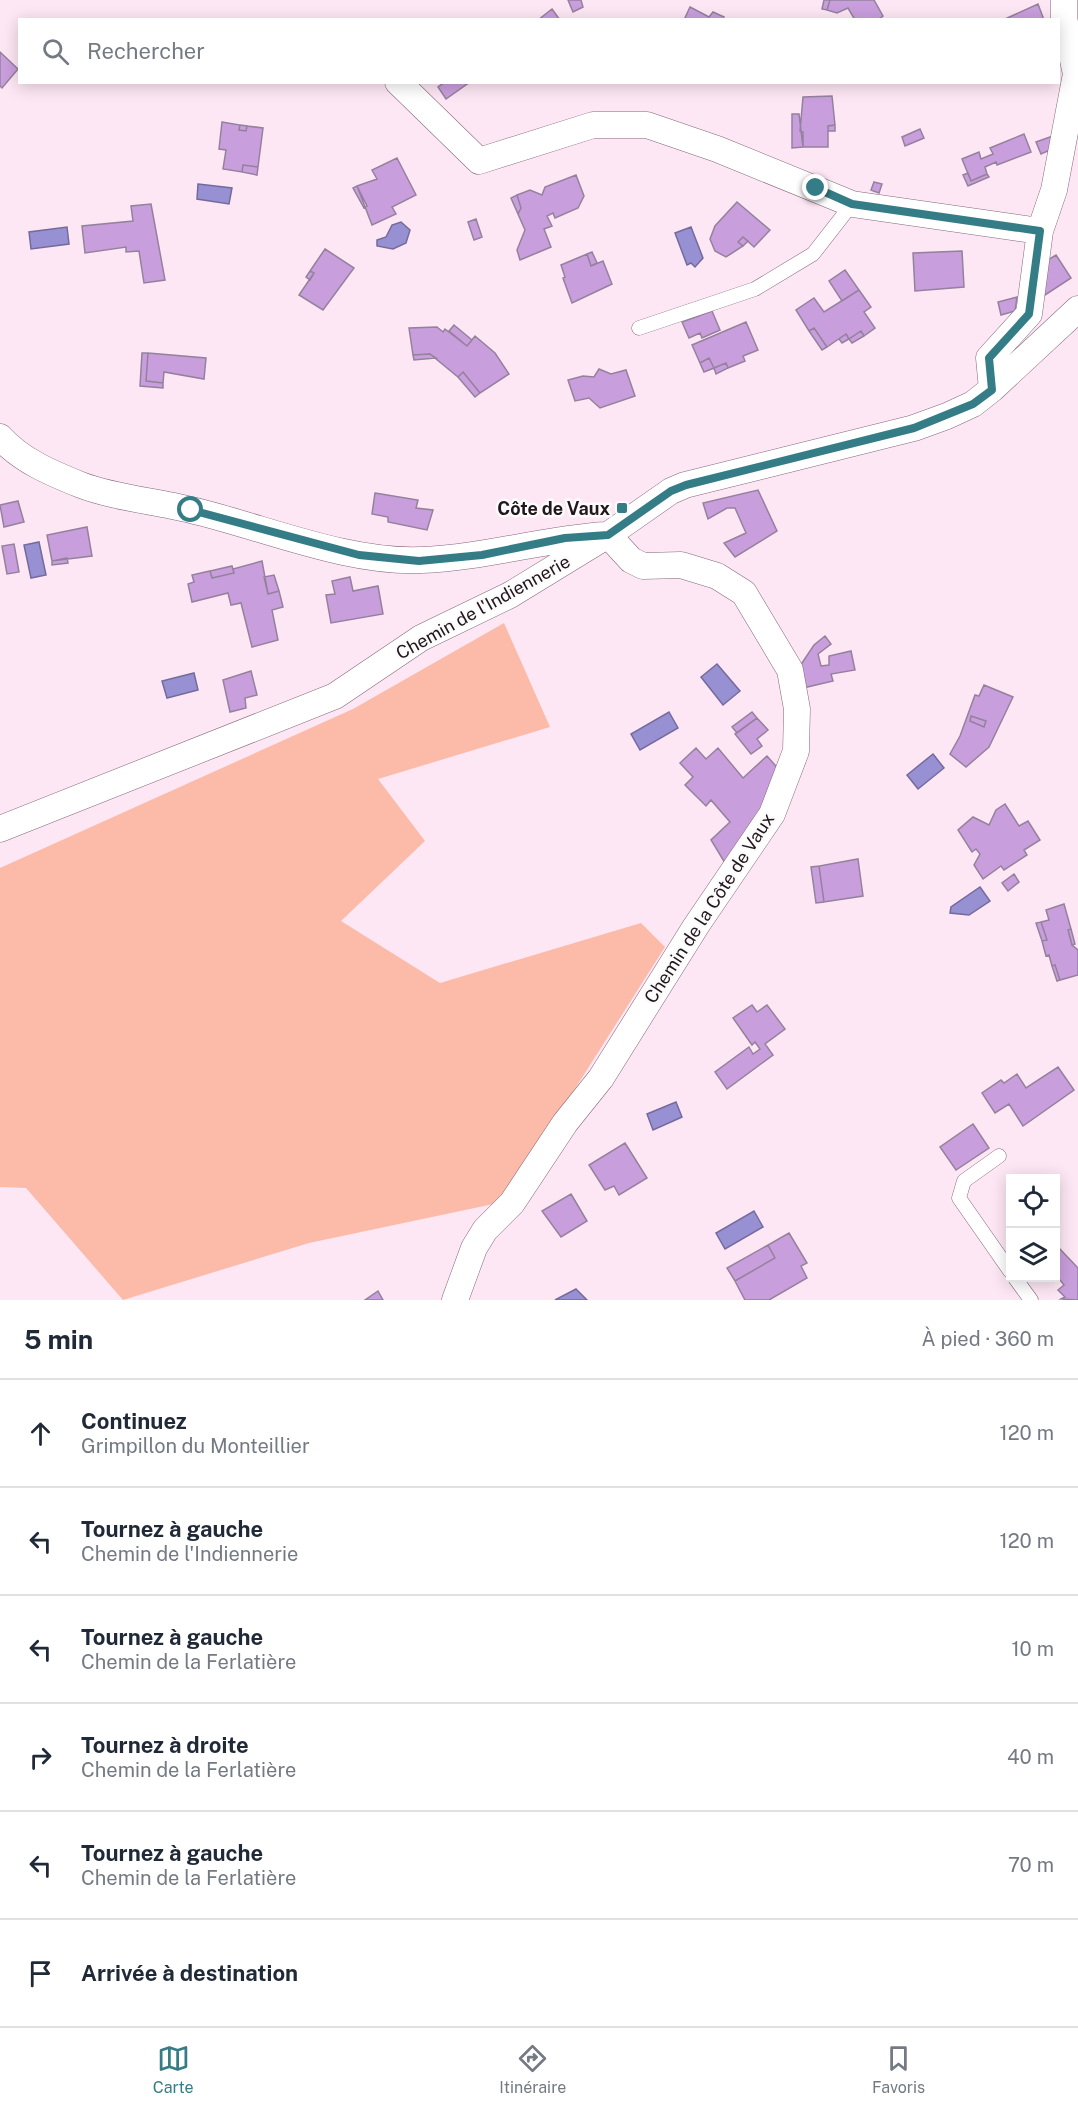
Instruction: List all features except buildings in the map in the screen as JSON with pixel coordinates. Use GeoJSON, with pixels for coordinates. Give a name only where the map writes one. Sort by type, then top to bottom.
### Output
{"type":"FeatureCollection","features":[{"type":"Feature","properties":{"kind":"street"},"geometry":{"type":"LineString","coordinates":[[992,390],[989,358],[1029,314],[1040,231],[1054,190],[1076,74],[1064,18],[1064,0]]}},
{"type":"Feature","properties":{"kind":"street"},"geometry":{"type":"LineString","coordinates":[[401,84],[479,161],[593,125],[647,126],[717,149],[852,204],[1040,231]]}},
{"type":"Feature","properties":{"kind":"street","name":"Chemin de l'Indiennerie"},"geometry":{"type":"LineString","coordinates":[[0,829],[335,696],[421,638],[510,595],[608,535],[671,491],[686,485],[914,428],[973,404],[992,390],[1078,309]]}},
{"type":"Feature","properties":{"kind":"street"},"geometry":{"type":"LineString","coordinates":[[0,437],[13,451],[33,464],[83,486],[191,510],[359,555],[419,561],[482,555],[565,538],[608,535]]}},
{"type":"Feature","properties":{"kind":"street","name":"Chemin de la Côte de Vaux"},"geometry":{"type":"LineString","coordinates":[[454,1300],[474,1248],[485,1230],[512,1203],[566,1123],[601,1078],[696,926],[772,814],[796,752],[797,709],[790,670],[744,593],[717,576],[681,565],[644,566],[631,560],[608,535]]}},
{"type":"Feature","properties":{"kind":"lane"},"geometry":{"type":"LineString","coordinates":[[639,328],[755,289],[813,254],[852,204]]}},
{"type":"Feature","properties":{"kind":"lane"},"geometry":{"type":"LineString","coordinates":[[999,1156],[964,1181],[959,1198],[1006,1264]]}},
{"type":"Feature","properties":{"kind":"lane"},"geometry":{"type":"LineString","coordinates":[[1018,1282],[1031,1300]]}},
{"type":"Feature","properties":{"kind":"shaded area"},"geometry":{"type":"Polygon","coordinates":[[[198,184],[232,188],[229,204],[197,199],[198,184]]]}},
{"type":"Feature","properties":{"kind":"shaded area"},"geometry":{"type":"Polygon","coordinates":[[[401,222],[410,230],[406,243],[393,249],[377,246],[377,240],[386,237],[392,225],[401,222]]]}},
{"type":"Feature","properties":{"kind":"shaded area"},"geometry":{"type":"Polygon","coordinates":[[[67,227],[69,244],[31,249],[29,232],[67,227]]]}},
{"type":"Feature","properties":{"kind":"shaded area"},"geometry":{"type":"Polygon","coordinates":[[[691,227],[703,258],[695,267],[691,263],[687,265],[675,233],[691,227]]]}},
{"type":"Feature","properties":{"kind":"shaded area"},"geometry":{"type":"Polygon","coordinates":[[[39,542],[46,575],[31,578],[24,545],[39,542]]]}},
{"type":"Feature","properties":{"kind":"shaded area"},"geometry":{"type":"Polygon","coordinates":[[[504,623],[550,727],[378,779],[425,841],[341,921],[440,983],[641,923],[665,947],[503,1202],[309,1243],[123,1300],[26,1188],[0,1187],[0,868],[353,709],[504,623]]]}},
{"type":"Feature","properties":{"kind":"shaded area"},"geometry":{"type":"Polygon","coordinates":[[[717,664],[740,691],[723,705],[701,677],[717,664]]]}},
{"type":"Feature","properties":{"kind":"shaded area"},"geometry":{"type":"Polygon","coordinates":[[[194,673],[198,690],[167,698],[162,681],[194,673]]]}},
{"type":"Feature","properties":{"kind":"shaded area"},"geometry":{"type":"Polygon","coordinates":[[[669,712],[678,728],[640,750],[631,734],[669,712]]]}},
{"type":"Feature","properties":{"kind":"shaded area"},"geometry":{"type":"Polygon","coordinates":[[[933,754],[944,768],[918,789],[907,775],[933,754]]]}},
{"type":"Feature","properties":{"kind":"shaded area"},"geometry":{"type":"Polygon","coordinates":[[[980,887],[990,901],[969,915],[950,913],[951,907],[980,887]]]}},
{"type":"Feature","properties":{"kind":"shaded area"},"geometry":{"type":"Polygon","coordinates":[[[676,1102],[682,1117],[653,1130],[647,1114],[676,1102]]]}},
{"type":"Feature","properties":{"kind":"shaded area"},"geometry":{"type":"Polygon","coordinates":[[[754,1211],[763,1227],[725,1249],[716,1233],[754,1211]]]}},
{"type":"Feature","properties":{"kind":"shaded area"},"geometry":{"type":"Polygon","coordinates":[[[576,1289],[587,1300],[555,1300],[576,1289]]]}},
{"type":"Feature","properties":{"kind":"place","name":"Côte de Vaux"},"geometry":{"type":"Point","coordinates":[622,508]}},
{"type":"Feature","properties":{"kind":"route"},"geometry":{"type":"LineString","coordinates":[[191,510],[359,555],[419,561],[482,555],[565,538],[608,535],[671,491],[686,485],[914,428],[973,404],[992,390],[989,358],[1029,314],[1040,231],[916,216],[852,204],[816,188]]}}]}
